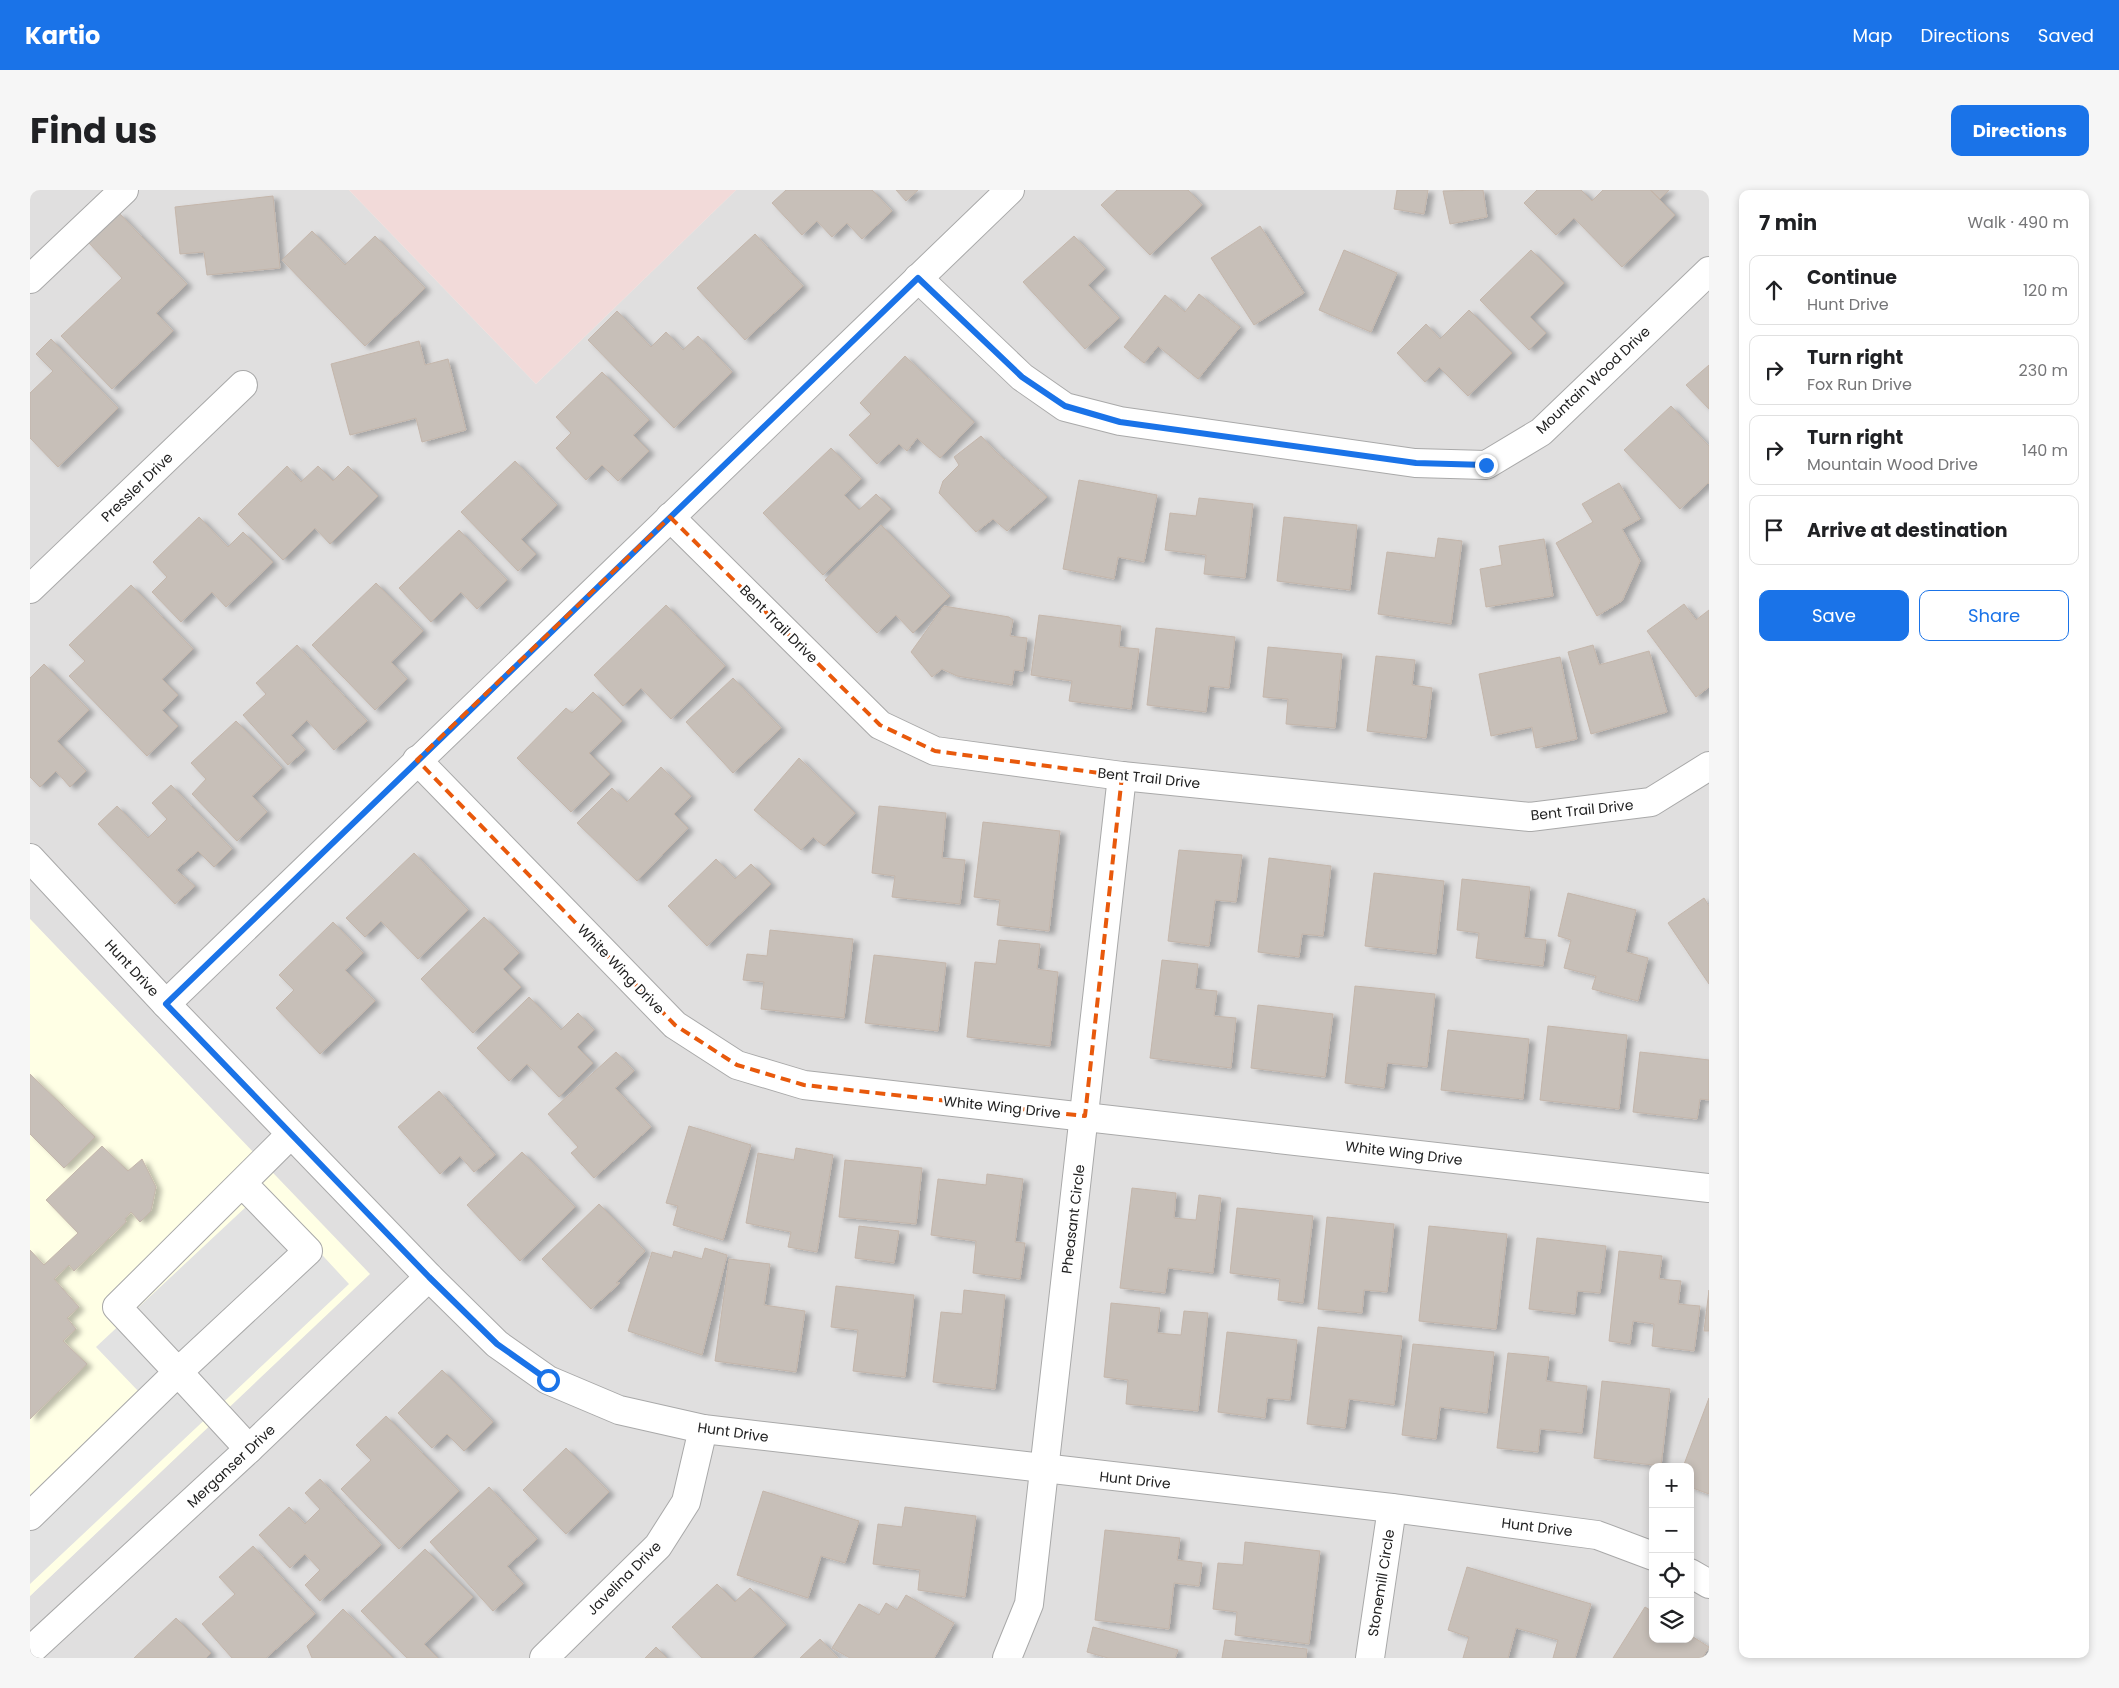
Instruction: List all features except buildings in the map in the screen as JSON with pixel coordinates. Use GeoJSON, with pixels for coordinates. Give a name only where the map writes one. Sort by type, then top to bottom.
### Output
{"type":"FeatureCollection","features":[{"type":"Feature","properties":{"kind":"street"},"geometry":{"type":"LineString","coordinates":[[30,279],[124,190]]}},
{"type":"Feature","properties":{"kind":"street"},"geometry":{"type":"LineString","coordinates":[[166,1004],[1010,190]]}},
{"type":"Feature","properties":{"kind":"street","name":"Mountain Wood Drive"},"geometry":{"type":"LineString","coordinates":[[918,278],[1022,377],[1065,406],[1120,422],[1376,458],[1416,463],[1486,465],[1541,432],[1709,271]]}},
{"type":"Feature","properties":{"kind":"street","name":"Pressler Drive"},"geometry":{"type":"LineString","coordinates":[[30,589],[243,385]]}},
{"type":"Feature","properties":{"kind":"street","name":"Bent Trail Drive"},"geometry":{"type":"LineString","coordinates":[[670,516],[880,726],[935,751],[1122,776],[1530,817],[1651,802],[1709,766]]}},
{"type":"Feature","properties":{"kind":"street","name":"White Wing Drive"},"geometry":{"type":"LineString","coordinates":[[418,760],[675,1025],[738,1065],[804,1085],[1709,1188]]}},
{"type":"Feature","properties":{"kind":"street","name":"Pheasant Circle"},"geometry":{"type":"LineString","coordinates":[[1008,1658],[1029,1604],[1122,776]]}},
{"type":"Feature","properties":{"kind":"street","name":"Hunt Drive"},"geometry":{"type":"LineString","coordinates":[[30,858],[166,1004],[429,1277],[497,1344],[548,1380],[619,1410],[703,1429],[1392,1508],[1597,1535],[1649,1554]]}},
{"type":"Feature","properties":{"kind":"street"},"geometry":{"type":"LineString","coordinates":[[249,1449],[117,1307],[291,1134]]}},
{"type":"Feature","properties":{"kind":"street"},"geometry":{"type":"LineString","coordinates":[[30,1516],[178,1372],[308,1251],[242,1183]]}},
{"type":"Feature","properties":{"kind":"street","name":"Merganser Drive"},"geometry":{"type":"LineString","coordinates":[[30,1651],[249,1449],[429,1277]]}},
{"type":"Feature","properties":{"kind":"street","name":"Javelina Drive"},"geometry":{"type":"LineString","coordinates":[[544,1658],[658,1546],[686,1502],[703,1429]]}},
{"type":"Feature","properties":{"kind":"street","name":"Stonemill Circle"},"geometry":{"type":"LineString","coordinates":[[1370,1658],[1392,1508]]}},
{"type":"Feature","properties":{"kind":"street"},"geometry":{"type":"LineString","coordinates":[[1694,1575],[1709,1584]]}},
{"type":"Feature","properties":{"kind":"highlighted area"},"geometry":{"type":"Polygon","coordinates":[[[670,517],[880,725],[935,751],[1122,776],[1085,1116],[804,1085],[737,1065],[675,1025],[417,760],[670,517]]]}},
{"type":"Feature","properties":{"kind":"shaded area"},"geometry":{"type":"Polygon","coordinates":[[[30,190],[349,190],[536,384],[736,190],[1709,190],[1709,1658],[30,1658],[30,1596],[369,1274],[30,919],[30,190]]]}},
{"type":"Feature","properties":{"kind":"shaded area"},"geometry":{"type":"Polygon","coordinates":[[[349,190],[736,190],[536,384],[349,190]]]}},
{"type":"Feature","properties":{"kind":"shaded area"},"geometry":{"type":"Polygon","coordinates":[[[30,919],[370,1274],[30,1596],[30,919]]]}},
{"type":"Feature","properties":{"kind":"shaded area"},"geometry":{"type":"Polygon","coordinates":[[[263,1191],[349,1284],[30,1584],[30,1496],[140,1393],[96,1347],[263,1191]]]}},
{"type":"Feature","properties":{"kind":"route"},"geometry":{"type":"LineString","coordinates":[[548,1380],[497,1344],[429,1277],[166,1004],[918,278],[1022,377],[1065,406],[1120,422],[1416,463],[1486,465]]}}]}
